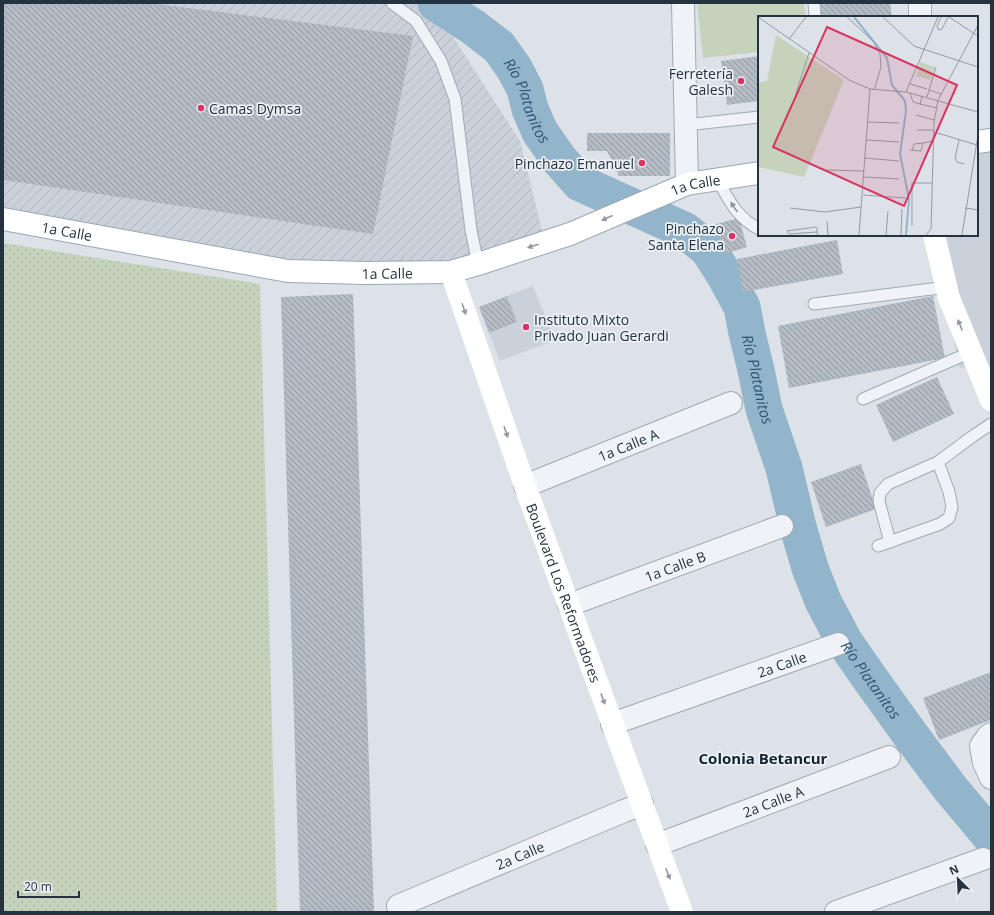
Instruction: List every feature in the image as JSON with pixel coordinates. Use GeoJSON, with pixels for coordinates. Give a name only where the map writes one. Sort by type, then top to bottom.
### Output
{"type":"FeatureCollection","features":[{"type":"Feature","properties":{"kind":"main road"},"geometry":{"type":"LineString","coordinates":[[978,142],[991,140]]}},
{"type":"Feature","properties":{"kind":"main road","name":"1a Calle"},"geometry":{"type":"LineString","coordinates":[[3,219],[288,271],[365,273],[451,272],[570,234],[687,184],[758,173]]}},
{"type":"Feature","properties":{"kind":"main road"},"geometry":{"type":"LineString","coordinates":[[934,236],[949,298],[980,361],[991,400]]}},
{"type":"Feature","properties":{"kind":"main road","name":"Boulevard Los Reformadores"},"geometry":{"type":"LineString","coordinates":[[451,272],[525,486],[682,912]]}},
{"type":"Feature","properties":{"kind":"street"},"geometry":{"type":"LineString","coordinates":[[683,3],[687,184]]}},
{"type":"Feature","properties":{"kind":"street"},"geometry":{"type":"LineString","coordinates":[[920,3],[920,16]]}},
{"type":"Feature","properties":{"kind":"street","name":"1a Calle A"},"geometry":{"type":"LineString","coordinates":[[525,486],[731,403]]}},
{"type":"Feature","properties":{"kind":"street","name":"1a Calle B"},"geometry":{"type":"LineString","coordinates":[[569,604],[782,526]]}},
{"type":"Feature","properties":{"kind":"street","name":"2a Calle"},"geometry":{"type":"LineString","coordinates":[[612,724],[838,644]]}},
{"type":"Feature","properties":{"kind":"street"},"geometry":{"type":"LineString","coordinates":[[991,734],[981,746],[984,763],[991,778]]}},
{"type":"Feature","properties":{"kind":"street","name":"2a Calle A"},"geometry":{"type":"LineString","coordinates":[[657,845],[889,757]]}},
{"type":"Feature","properties":{"kind":"street","name":"2a Calle"},"geometry":{"type":"LineString","coordinates":[[398,906],[642,804]]}},
{"type":"Feature","properties":{"kind":"street"},"geometry":{"type":"LineString","coordinates":[[836,912],[983,859]]}},
{"type":"Feature","properties":{"kind":"lane"},"geometry":{"type":"LineString","coordinates":[[392,3],[416,21],[441,61],[455,99],[472,230],[478,264]]}},
{"type":"Feature","properties":{"kind":"lane"},"geometry":{"type":"LineString","coordinates":[[814,3],[815,16]]}},
{"type":"Feature","properties":{"kind":"lane"},"geometry":{"type":"LineString","coordinates":[[686,125],[758,117]]}},
{"type":"Feature","properties":{"kind":"lane"},"geometry":{"type":"LineString","coordinates":[[717,179],[736,210],[747,222],[758,228]]}},
{"type":"Feature","properties":{"kind":"lane"},"geometry":{"type":"LineString","coordinates":[[814,304],[947,287]]}},
{"type":"Feature","properties":{"kind":"lane"},"geometry":{"type":"LineString","coordinates":[[863,399],[980,361]]}},
{"type":"Feature","properties":{"kind":"lane"},"geometry":{"type":"LineString","coordinates":[[890,542],[879,501],[880,493],[888,484],[938,462],[991,424]]}},
{"type":"Feature","properties":{"kind":"lane"},"geometry":{"type":"LineString","coordinates":[[878,546],[940,524],[949,518],[952,507],[949,492],[938,462]]}},
{"type":"Feature","properties":{"kind":"shaded area","name":"Camas Dymsa"},"geometry":{"type":"Polygon","coordinates":[[[3,3],[428,3],[433,6],[520,141],[546,247],[424,265],[292,260],[3,212],[3,3]]]}},
{"type":"Feature","properties":{"kind":"shaded area"},"geometry":{"type":"Polygon","coordinates":[[[991,150],[991,364],[959,368],[936,236],[978,236],[978,151],[991,150]]]}},
{"type":"Feature","properties":{"kind":"shaded area","name":"Instituto Mixto Privado Juan Gerardi"},"geometry":{"type":"Polygon","coordinates":[[[533,286],[555,340],[500,361],[489,333],[517,322],[507,296],[533,286]]]}},
{"type":"Feature","properties":{"kind":"green space"},"geometry":{"type":"Polygon","coordinates":[[[697,3],[804,3],[806,16],[758,16],[758,52],[703,58],[697,3]]]}},
{"type":"Feature","properties":{"kind":"green space"},"geometry":{"type":"Polygon","coordinates":[[[3,243],[260,284],[277,912],[3,912],[3,243]]]}},
{"type":"Feature","properties":{"kind":"building","name":"Camas Dymsa"},"geometry":{"type":"Polygon","coordinates":[[[3,3],[148,3],[413,36],[373,234],[3,180],[3,3]]]}},
{"type":"Feature","properties":{"kind":"building"},"geometry":{"type":"Polygon","coordinates":[[[819,3],[890,3],[892,16],[821,16],[819,3]]]}},
{"type":"Feature","properties":{"kind":"building","name":"Ferretería Galesh"},"geometry":{"type":"Polygon","coordinates":[[[758,56],[758,101],[727,105],[721,61],[758,56]]]}},
{"type":"Feature","properties":{"kind":"building","name":"Pinchazo Emanuel"},"geometry":{"type":"Polygon","coordinates":[[[587,133],[670,133],[670,176],[619,176],[607,151],[587,151],[587,133]]]}},
{"type":"Feature","properties":{"kind":"building","name":"Pinchazo Santa Elena"},"geometry":{"type":"Polygon","coordinates":[[[739,218],[747,247],[725,254],[716,224],[739,218]]]}},
{"type":"Feature","properties":{"kind":"building"},"geometry":{"type":"Polygon","coordinates":[[[837,240],[843,274],[743,292],[737,259],[837,240]]]}},
{"type":"Feature","properties":{"kind":"building"},"geometry":{"type":"Polygon","coordinates":[[[353,294],[374,912],[300,912],[281,297],[353,294]]]}},
{"type":"Feature","properties":{"kind":"building"},"geometry":{"type":"Polygon","coordinates":[[[507,296],[517,322],[489,333],[479,307],[507,296]]]}},
{"type":"Feature","properties":{"kind":"building"},"geometry":{"type":"Polygon","coordinates":[[[933,296],[945,358],[789,388],[778,326],[933,296]]]}},
{"type":"Feature","properties":{"kind":"building"},"geometry":{"type":"Polygon","coordinates":[[[937,377],[954,414],[893,442],[876,405],[937,377]]]}},
{"type":"Feature","properties":{"kind":"building"},"geometry":{"type":"Polygon","coordinates":[[[861,464],[876,509],[826,527],[811,482],[861,464]]]}},
{"type":"Feature","properties":{"kind":"building"},"geometry":{"type":"Polygon","coordinates":[[[991,672],[991,720],[939,740],[923,698],[991,672]]]}},
{"type":"Feature","properties":{"kind":"waterway","name":"Río Platanitos"},"geometry":{"type":"LineString","coordinates":[[436,3],[473,27],[499,47],[514,68],[525,89],[530,109],[540,132],[559,159],[580,183],[684,230],[708,249],[742,307],[764,409],[784,468],[798,527],[810,568],[823,601],[844,641],[871,680],[950,788],[991,837]]}},
{"type":"Feature","properties":{"kind":"place","name":"Ferretería Galesh"},"geometry":{"type":"Point","coordinates":[741,81]}},
{"type":"Feature","properties":{"kind":"place","name":"Camas Dymsa"},"geometry":{"type":"Point","coordinates":[201,108]}},
{"type":"Feature","properties":{"kind":"place","name":"Pinchazo Emanuel"},"geometry":{"type":"Point","coordinates":[642,163]}},
{"type":"Feature","properties":{"kind":"place","name":"Pinchazo Santa Elena"},"geometry":{"type":"Point","coordinates":[732,236]}},
{"type":"Feature","properties":{"kind":"place","name":"Instituto Mixto Privado Juan Gerardi"},"geometry":{"type":"Point","coordinates":[526,327]}},
{"type":"Feature","properties":{"kind":"district","name":"Colonia Betancur"},"geometry":{"type":"Point","coordinates":[763,758]}}]}
